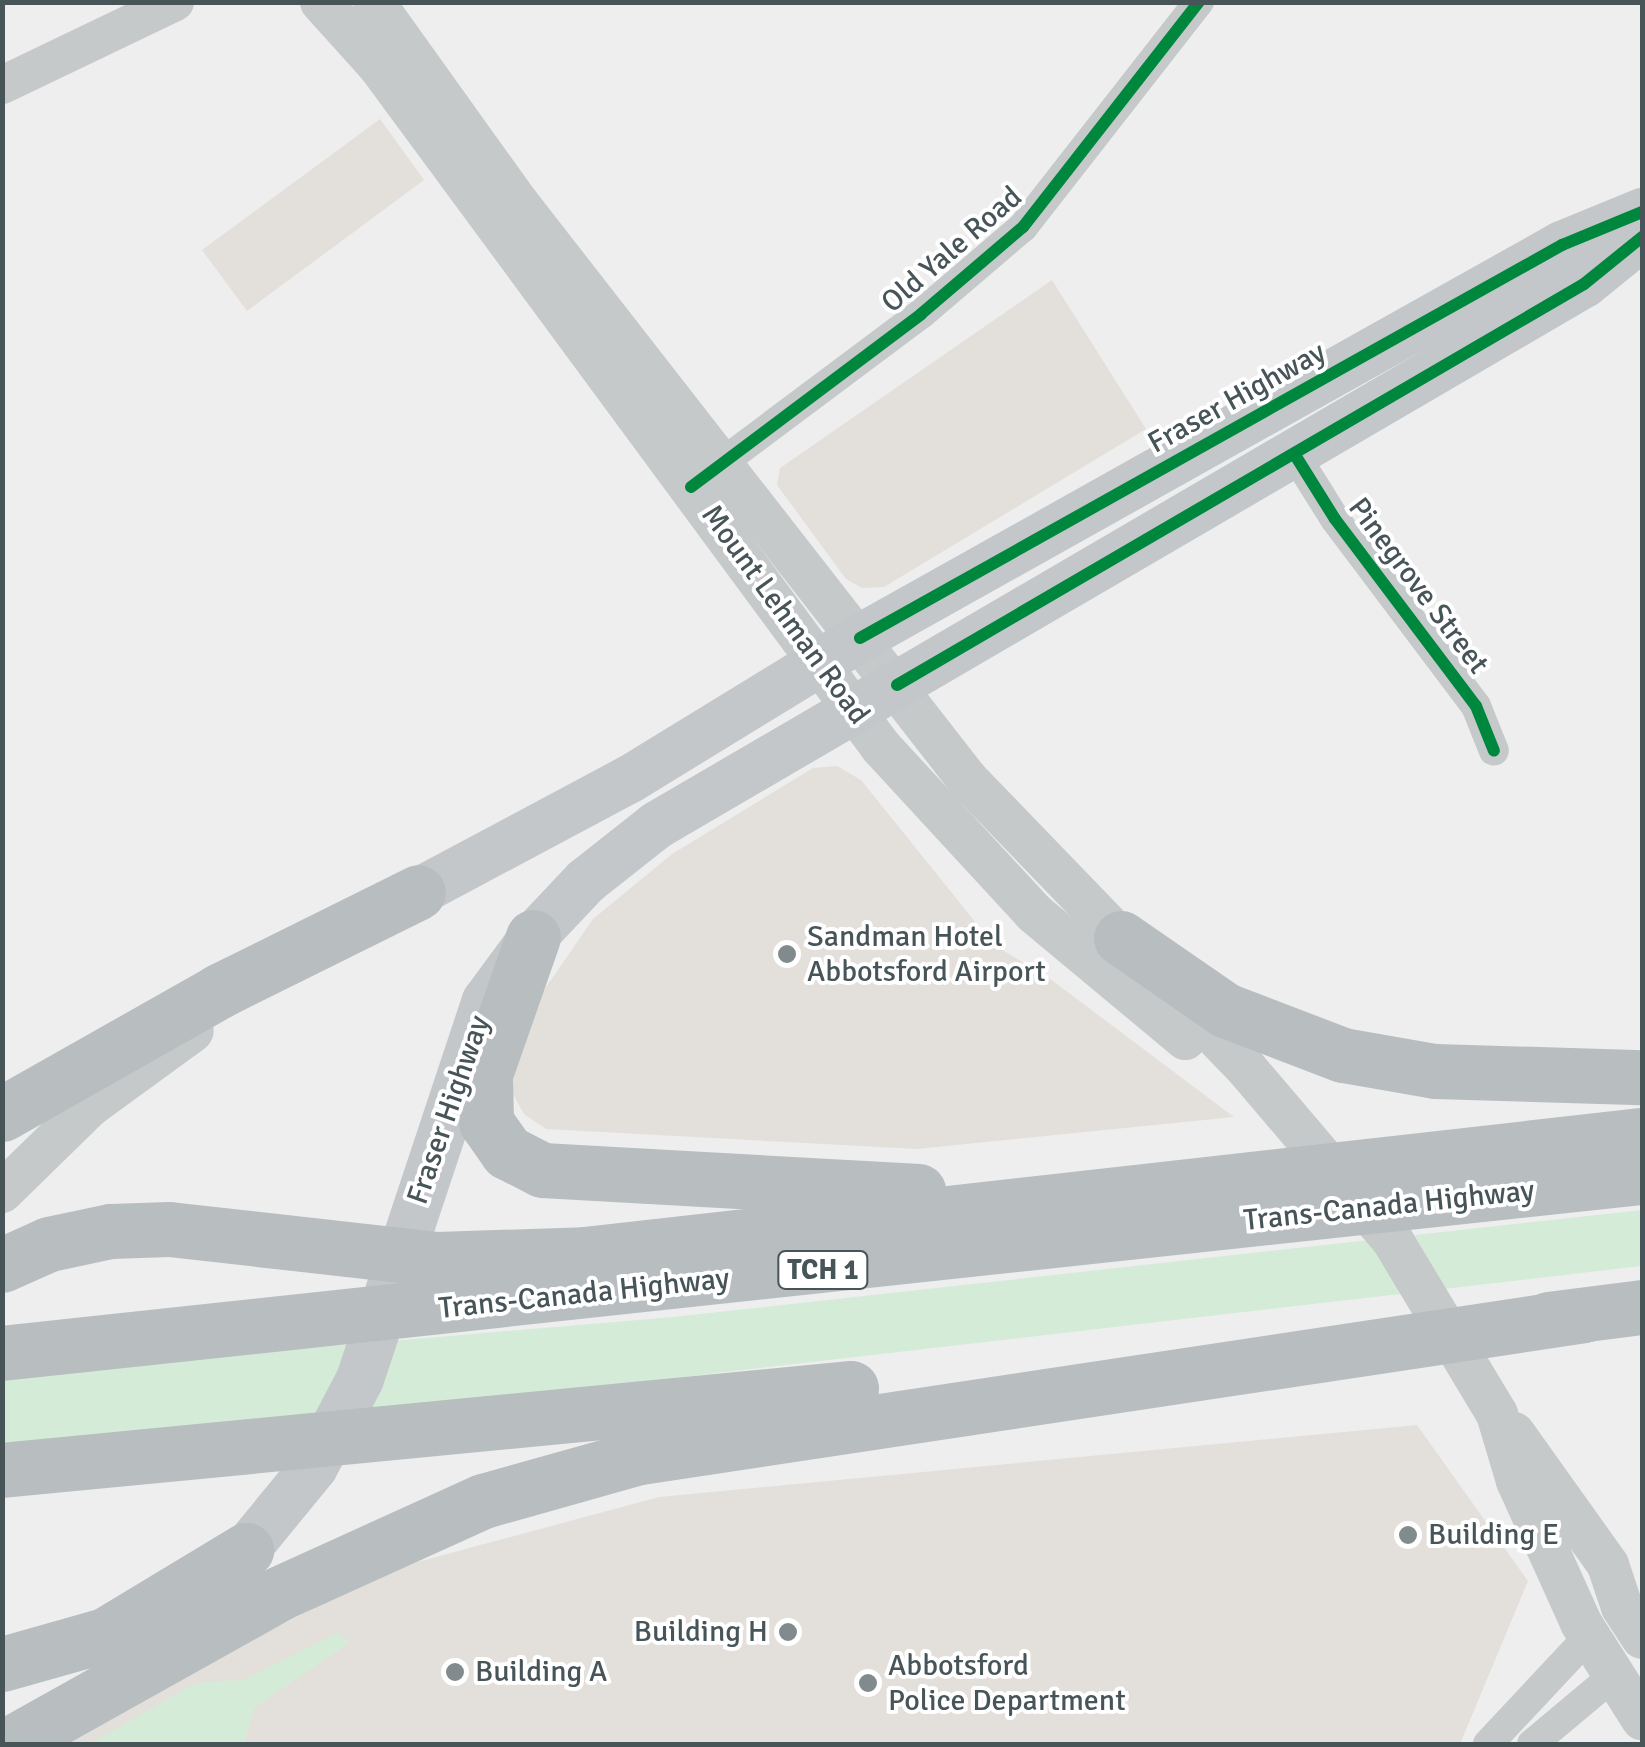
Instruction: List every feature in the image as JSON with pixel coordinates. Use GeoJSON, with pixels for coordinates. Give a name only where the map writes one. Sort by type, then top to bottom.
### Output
{"type":"FeatureCollection","features":[{"type":"Feature","properties":{"kind":"highway"},"geometry":{"type":"LineString","coordinates":[[2,1114],[219,991],[418,892]]}},
{"type":"Feature","properties":{"kind":"highway"},"geometry":{"type":"LineString","coordinates":[[533,936],[485,1074],[486,1122],[508,1152],[542,1170],[910,1191],[1126,1194]]}},
{"type":"Feature","properties":{"kind":"highway"},"geometry":{"type":"LineString","coordinates":[[1120,938],[1225,1010],[1343,1055],[1435,1071],[1642,1077]]}},
{"type":"Feature","properties":{"kind":"highway"},"geometry":{"type":"LineString","coordinates":[[2,1265],[49,1244],[110,1231],[169,1229],[496,1260],[1642,1135]]}},
{"type":"Feature","properties":{"kind":"highway","name":"Trans-Canada Highway"},"geometry":{"type":"LineString","coordinates":[[2,1354],[1642,1178]]}},
{"type":"Feature","properties":{"kind":"highway"},"geometry":{"type":"LineString","coordinates":[[10,1744],[280,1593],[482,1500],[640,1457],[1642,1307]]}},
{"type":"Feature","properties":{"kind":"highway"},"geometry":{"type":"LineString","coordinates":[[2,1470],[1584,1315]]}},
{"type":"Feature","properties":{"kind":"highway"},"geometry":{"type":"LineString","coordinates":[[2,1664],[106,1635],[246,1550]]}},
{"type":"Feature","properties":{"kind":"main road","name":"Mount Lehman Road"},"geometry":{"type":"LineString","coordinates":[[321,2],[378,65],[707,475],[840,650],[898,685],[995,811],[1246,1068],[1393,1240],[1497,1414],[1539,1462],[1608,1565],[1632,1623]]}},
{"type":"Feature","properties":{"kind":"main road","name":"Mount Lehman Road"},"geometry":{"type":"LineString","coordinates":[[374,2],[707,475]]}},
{"type":"Feature","properties":{"kind":"main road","name":"Fraser Highway"},"geometry":{"type":"LineString","coordinates":[[2,1192],[90,1106],[168,1048],[418,892],[630,779],[840,650],[1562,245],[1642,212]]}},
{"type":"Feature","properties":{"kind":"main road","name":"Fraser Highway"},"geometry":{"type":"LineString","coordinates":[[2,1721],[153,1635],[246,1550],[314,1466],[340,1422],[377,1334],[413,1212],[486,1002],[533,936],[620,850],[1584,284],[1642,237]]}},
{"type":"Feature","properties":{"kind":"main road","name":"Mount Lehman Road"},"geometry":{"type":"LineString","coordinates":[[840,650],[854,710],[918,790],[1034,913],[1282,1114]]}},
{"type":"Feature","properties":{"kind":"main road","name":"Mount Lehman Road"},"geometry":{"type":"LineString","coordinates":[[1497,1414],[1518,1481],[1588,1637],[1627,1664],[1642,1720]]}},
{"type":"Feature","properties":{"kind":"main road"},"geometry":{"type":"LineString","coordinates":[[1588,1637],[1632,1623]]}},
{"type":"Feature","properties":{"kind":"street","name":"Old Yale Road"},"geometry":{"type":"LineString","coordinates":[[707,475],[921,314],[1023,228],[1199,2]]}},
{"type":"Feature","properties":{"kind":"street"},"geometry":{"type":"LineString","coordinates":[[2,86],[159,5]]}},
{"type":"Feature","properties":{"kind":"street","name":"Pinegrove Street"},"geometry":{"type":"LineString","coordinates":[[1295,455],[1334,520],[1476,706],[1494,751]]}},
{"type":"Feature","properties":{"kind":"street"},"geometry":{"type":"LineString","coordinates":[[1488,1744],[1588,1637]]}},
{"type":"Feature","properties":{"kind":"street"},"geometry":{"type":"LineString","coordinates":[[1532,1744],[1627,1664]]}},
{"type":"Feature","properties":{"kind":"shaded area"},"geometry":{"type":"Polygon","coordinates":[[[380,119],[424,180],[247,311],[202,250],[380,119]]]}},
{"type":"Feature","properties":{"kind":"shaded area"},"geometry":{"type":"Polygon","coordinates":[[[1052,280],[1146,429],[884,587],[862,588],[846,579],[777,485],[780,468],[1052,280]]]}},
{"type":"Feature","properties":{"kind":"shaded area","name":"Sandman Hotel Abbotsford Airport"},"geometry":{"type":"Polygon","coordinates":[[[837,766],[861,780],[993,944],[1053,981],[1234,1117],[917,1149],[546,1129],[524,1114],[513,1094],[514,1064],[535,1003],[593,919],[672,854],[813,768],[837,766]]]}},
{"type":"Feature","properties":{"kind":"shaded area"},"geometry":{"type":"Polygon","coordinates":[[[1417,1425],[1528,1581],[1460,1744],[54,1744],[384,1571],[659,1497],[1417,1425]]]}},
{"type":"Feature","properties":{"kind":"green space"},"geometry":{"type":"Polygon","coordinates":[[[1642,1210],[1642,1266],[432,1406],[3,1443],[3,1374],[673,1317],[1642,1210]]]}},
{"type":"Feature","properties":{"kind":"green space"},"geometry":{"type":"Polygon","coordinates":[[[337,1633],[350,1642],[254,1708],[244,1744],[90,1744],[196,1683],[243,1680],[337,1633]]]}},
{"type":"Feature","properties":{"kind":"cycle path"},"geometry":{"type":"LineString","coordinates":[[691,487],[921,314],[1023,227],[1199,2]]}},
{"type":"Feature","properties":{"kind":"cycle path"},"geometry":{"type":"LineString","coordinates":[[860,638],[1562,245],[1642,212]]}},
{"type":"Feature","properties":{"kind":"cycle path"},"geometry":{"type":"LineString","coordinates":[[897,685],[1584,284],[1642,237]]}},
{"type":"Feature","properties":{"kind":"cycle path"},"geometry":{"type":"LineString","coordinates":[[1295,455],[1335,519],[1476,706],[1494,751]]}},
{"type":"Feature","properties":{"kind":"place","name":"Sandman Hotel Abbotsford Airport"},"geometry":{"type":"Point","coordinates":[787,954]}},
{"type":"Feature","properties":{"kind":"place","name":"Building E"},"geometry":{"type":"Point","coordinates":[1408,1535]}},
{"type":"Feature","properties":{"kind":"place","name":"Building H"},"geometry":{"type":"Point","coordinates":[788,1632]}},
{"type":"Feature","properties":{"kind":"place","name":"Building A"},"geometry":{"type":"Point","coordinates":[455,1672]}},
{"type":"Feature","properties":{"kind":"place","name":"Abbotsford Police Department"},"geometry":{"type":"Point","coordinates":[868,1683]}}]}
